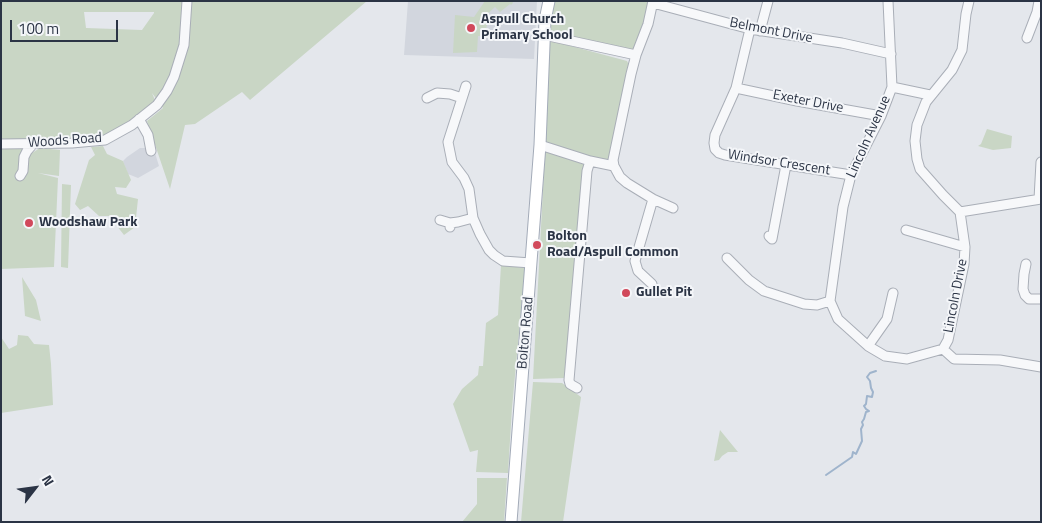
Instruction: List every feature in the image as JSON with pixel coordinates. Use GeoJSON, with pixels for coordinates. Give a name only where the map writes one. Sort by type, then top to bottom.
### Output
{"type":"FeatureCollection","features":[{"type":"Feature","properties":{"kind":"main road","name":"Bolton Road"},"geometry":{"type":"LineString","coordinates":[[511,522],[540,145],[544,35],[548,1]]}},
{"type":"Feature","properties":{"kind":"street","name":"Woods Road"},"geometry":{"type":"LineString","coordinates":[[1,144],[72,144],[105,140],[139,119],[157,105],[174,77],[184,45],[186,1]]}},
{"type":"Feature","properties":{"kind":"street"},"geometry":{"type":"LineString","coordinates":[[760,31],[768,1]]}},
{"type":"Feature","properties":{"kind":"street","name":"Lincoln Avenue"},"geometry":{"type":"LineString","coordinates":[[830,301],[843,207],[851,175],[881,116],[892,86],[888,1]]}},
{"type":"Feature","properties":{"kind":"street"},"geometry":{"type":"LineString","coordinates":[[969,1],[962,50],[952,70],[930,95],[917,126],[915,141],[920,169],[960,212],[1040,199],[1040,163]]}},
{"type":"Feature","properties":{"kind":"street"},"geometry":{"type":"LineString","coordinates":[[1027,38],[1039,1]]}},
{"type":"Feature","properties":{"kind":"street"},"geometry":{"type":"LineString","coordinates":[[653,2],[648,24],[636,55],[613,160],[614,166],[623,180],[672,208]]}},
{"type":"Feature","properties":{"kind":"street","name":"Belmont Drive"},"geometry":{"type":"LineString","coordinates":[[653,2],[750,29],[842,43],[891,54]]}},
{"type":"Feature","properties":{"kind":"street","name":"Windsor Crescent"},"geometry":{"type":"LineString","coordinates":[[750,29],[736,88],[715,135],[715,149],[725,155],[851,175]]}},
{"type":"Feature","properties":{"kind":"street"},"geometry":{"type":"LineString","coordinates":[[544,35],[636,55]]}},
{"type":"Feature","properties":{"kind":"street"},"geometry":{"type":"LineString","coordinates":[[466,86],[448,142],[452,162],[464,178],[469,189],[473,218],[484,243],[499,259],[508,262],[531,263]]}},
{"type":"Feature","properties":{"kind":"street"},"geometry":{"type":"LineString","coordinates":[[892,86],[930,95]]}},
{"type":"Feature","properties":{"kind":"street","name":"Exeter Drive"},"geometry":{"type":"LineString","coordinates":[[736,88],[881,116]]}},
{"type":"Feature","properties":{"kind":"street"},"geometry":{"type":"LineString","coordinates":[[425,99],[438,93],[462,98]]}},
{"type":"Feature","properties":{"kind":"street"},"geometry":{"type":"LineString","coordinates":[[139,119],[148,135],[151,151]]}},
{"type":"Feature","properties":{"kind":"street"},"geometry":{"type":"LineString","coordinates":[[20,176],[23,171],[24,157],[32,144]]}},
{"type":"Feature","properties":{"kind":"street"},"geometry":{"type":"LineString","coordinates":[[540,145],[614,166]]}},
{"type":"Feature","properties":{"kind":"street"},"geometry":{"type":"LineString","coordinates":[[577,388],[570,384],[569,380],[587,171],[590,160]]}},
{"type":"Feature","properties":{"kind":"street"},"geometry":{"type":"LineString","coordinates":[[769,236],[772,239],[786,165]]}},
{"type":"Feature","properties":{"kind":"street"},"geometry":{"type":"LineString","coordinates":[[652,284],[638,271],[635,261],[653,198]]}},
{"type":"Feature","properties":{"kind":"street","name":"Lincoln Drive"},"geometry":{"type":"LineString","coordinates":[[943,349],[948,340],[964,264],[965,248],[960,212]]}},
{"type":"Feature","properties":{"kind":"street"},"geometry":{"type":"LineString","coordinates":[[440,220],[450,225],[473,218]]}},
{"type":"Feature","properties":{"kind":"street"},"geometry":{"type":"LineString","coordinates":[[906,230],[965,248]]}},
{"type":"Feature","properties":{"kind":"street"},"geometry":{"type":"LineString","coordinates":[[727,258],[749,280],[764,291],[804,304],[817,305],[830,301],[838,320],[868,346],[885,356],[907,359],[943,349],[954,359],[1000,360],[1041,367]]}},
{"type":"Feature","properties":{"kind":"street"},"geometry":{"type":"LineString","coordinates":[[1026,264],[1024,274],[1025,296],[1034,300],[1041,298]]}},
{"type":"Feature","properties":{"kind":"street"},"geometry":{"type":"LineString","coordinates":[[868,346],[887,318],[893,293]]}},
{"type":"Feature","properties":{"kind":"shaded area","name":"Aspull Church Primary School"},"geometry":{"type":"Polygon","coordinates":[[[408,1],[537,1],[534,59],[404,55],[408,1]]]}},
{"type":"Feature","properties":{"kind":"shaded area"},"geometry":{"type":"Polygon","coordinates":[[[140,148],[149,148],[155,153],[159,166],[138,178],[128,174],[123,161],[140,148]]]}},
{"type":"Feature","properties":{"kind":"green space"},"geometry":{"type":"Polygon","coordinates":[[[1,1],[367,1],[250,100],[242,92],[195,124],[185,125],[170,189],[147,121],[163,108],[152,93],[157,105],[105,140],[32,144],[32,153],[40,148],[60,150],[59,176],[38,173],[58,178],[54,267],[1,269],[1,1]],[[84,12],[86,28],[142,30],[154,12],[84,12]]]}},
{"type":"Feature","properties":{"kind":"green space"},"geometry":{"type":"Polygon","coordinates":[[[485,1],[512,1],[513,3],[500,12],[495,7],[482,19],[487,25],[484,36],[478,36],[477,52],[453,53],[455,15],[474,17],[485,1]]]}},
{"type":"Feature","properties":{"kind":"green space"},"geometry":{"type":"Polygon","coordinates":[[[553,1],[650,1],[643,28],[631,53],[547,31],[553,1]]]}},
{"type":"Feature","properties":{"kind":"green space"},"geometry":{"type":"Polygon","coordinates":[[[545,39],[627,61],[629,65],[609,160],[603,162],[546,142],[545,39]]]}},
{"type":"Feature","properties":{"kind":"green space"},"geometry":{"type":"Polygon","coordinates":[[[987,129],[1012,136],[1011,148],[993,150],[978,146],[981,144],[987,129]]]}},
{"type":"Feature","properties":{"kind":"green space"},"geometry":{"type":"Polygon","coordinates":[[[103,146],[107,154],[123,161],[131,180],[126,188],[115,187],[117,194],[138,199],[135,227],[124,235],[109,216],[99,216],[88,206],[80,210],[75,204],[89,160],[95,155],[91,147],[103,146]]]}},
{"type":"Feature","properties":{"kind":"green space"},"geometry":{"type":"Polygon","coordinates":[[[545,151],[586,165],[565,378],[533,379],[545,151]]]}},
{"type":"Feature","properties":{"kind":"green space"},"geometry":{"type":"Polygon","coordinates":[[[62,184],[71,185],[68,268],[61,267],[62,184]]]}},
{"type":"Feature","properties":{"kind":"green space"},"geometry":{"type":"Polygon","coordinates":[[[501,265],[525,268],[508,473],[476,472],[478,450],[470,452],[453,404],[462,389],[478,375],[479,366],[483,366],[486,323],[498,315],[501,265]]]}},
{"type":"Feature","properties":{"kind":"green space"},"geometry":{"type":"Polygon","coordinates":[[[22,277],[36,300],[41,321],[25,316],[22,277]]]}},
{"type":"Feature","properties":{"kind":"green space"},"geometry":{"type":"Polygon","coordinates":[[[18,335],[28,336],[34,344],[49,345],[53,405],[1,413],[1,337],[9,349],[17,345],[18,335]]]}},
{"type":"Feature","properties":{"kind":"green space"},"geometry":{"type":"Polygon","coordinates":[[[533,382],[562,383],[581,397],[563,522],[521,522],[533,382]]]}},
{"type":"Feature","properties":{"kind":"green space"},"geometry":{"type":"Polygon","coordinates":[[[720,430],[738,452],[728,452],[719,460],[714,461],[720,430]]]}},
{"type":"Feature","properties":{"kind":"green space"},"geometry":{"type":"Polygon","coordinates":[[[477,478],[507,478],[504,522],[462,522],[477,504],[477,478]]]}},
{"type":"Feature","properties":{"kind":"waterway"},"geometry":{"type":"LineString","coordinates":[[826,475],[852,457],[853,452],[856,454],[862,441],[862,422],[866,412],[869,411],[864,406],[867,396],[872,397],[873,392],[867,377],[870,373],[876,371]]}},
{"type":"Feature","properties":{"kind":"place","name":"Aspull Church Primary School"},"geometry":{"type":"Point","coordinates":[471,28]}},
{"type":"Feature","properties":{"kind":"place","name":"Woodshaw Park"},"geometry":{"type":"Point","coordinates":[29,223]}},
{"type":"Feature","properties":{"kind":"place","name":"Bolton Road/Aspull Common"},"geometry":{"type":"Point","coordinates":[537,245]}},
{"type":"Feature","properties":{"kind":"place","name":"Gullet Pit"},"geometry":{"type":"Point","coordinates":[626,293]}}]}
